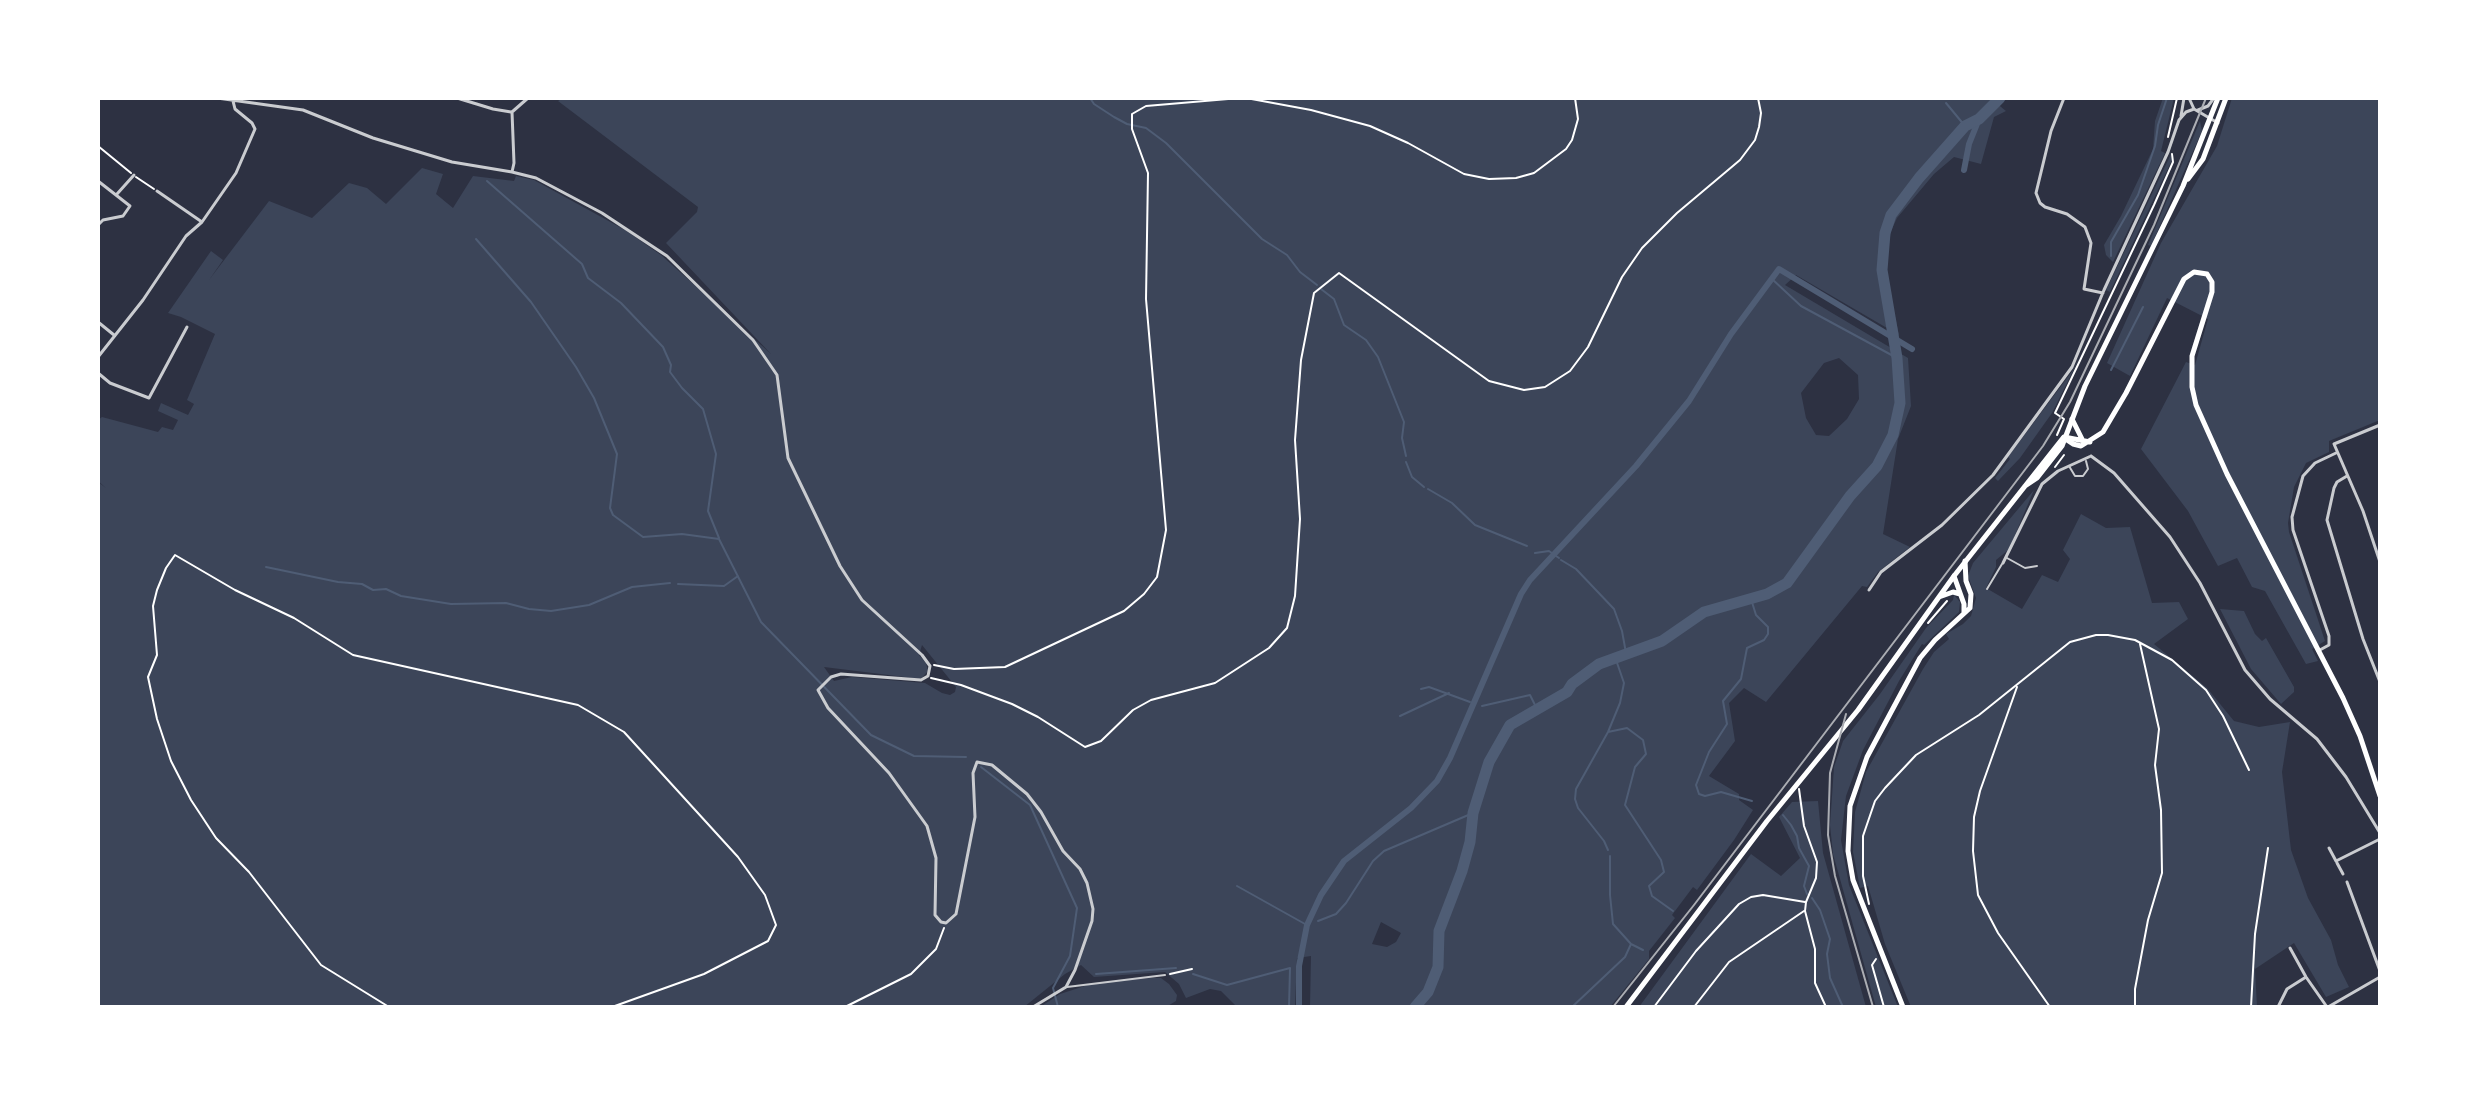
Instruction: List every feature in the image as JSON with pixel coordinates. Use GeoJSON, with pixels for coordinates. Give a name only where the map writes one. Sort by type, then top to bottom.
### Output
{"type":"FeatureCollection","features":[{"type":"Feature","properties":{"kind":"main road"},"geometry":{"type":"LineString","coordinates":[[1626,1007],[1767,821],[1858,710],[1965,561],[2025,486],[2050,463],[2062,446],[2060,437],[2072,419],[2183,186],[2216,98]]}},
{"type":"Feature","properties":{"kind":"main road"},"geometry":{"type":"LineString","coordinates":[[2183,186],[2203,159],[2226,98]]}},
{"type":"Feature","properties":{"kind":"main road"},"geometry":{"type":"LineString","coordinates":[[2060,437],[2081,446],[2103,432],[2184,279],[2194,272],[2203,272],[2211,278],[2212,286],[2192,356],[2192,387],[2202,422],[2360,736],[2380,796]]}},
{"type":"Feature","properties":{"kind":"main road"},"geometry":{"type":"LineString","coordinates":[[2072,419],[2083,442]]}},
{"type":"Feature","properties":{"kind":"main road"},"geometry":{"type":"LineString","coordinates":[[2060,437],[2091,441]]}},
{"type":"Feature","properties":{"kind":"main road"},"geometry":{"type":"LineString","coordinates":[[1903,1007],[1858,897],[1850,867],[1848,821],[1854,789],[1867,757],[1920,658],[1972,603],[1965,561]]}},
{"type":"Feature","properties":{"kind":"main road"},"geometry":{"type":"LineString","coordinates":[[1954,576],[1966,581]]}},
{"type":"Feature","properties":{"kind":"main road"},"geometry":{"type":"LineString","coordinates":[[1954,576],[1964,614]]}},
{"type":"Feature","properties":{"kind":"main road"},"geometry":{"type":"LineString","coordinates":[[1938,598],[1953,592],[1961,595]]}},
{"type":"Feature","properties":{"kind":"street"},"geometry":{"type":"LineString","coordinates":[[217,98],[303,110],[373,138],[452,162],[536,178],[602,213],[667,256],[753,340],[768,359],[778,383],[788,458],[840,566],[862,600],[929,663],[930,673],[924,679],[835,675],[821,684],[818,690],[821,700],[889,773],[927,826],[936,858],[935,915],[946,923],[956,914],[972,839],[975,817],[973,773],[977,762],[986,762],[1027,794],[1087,883],[1093,909],[1092,921],[1075,970],[1066,987],[1033,1007]]}},
{"type":"Feature","properties":{"kind":"street"},"geometry":{"type":"LineString","coordinates":[[457,98],[512,112]]}},
{"type":"Feature","properties":{"kind":"street"},"geometry":{"type":"LineString","coordinates":[[512,112],[528,98]]}},
{"type":"Feature","properties":{"kind":"street"},"geometry":{"type":"LineString","coordinates":[[2064,98],[2051,131],[2036,193],[2045,207],[2067,214],[2085,227],[2090,236],[2091,250],[2084,289],[2103,293]]}},
{"type":"Feature","properties":{"kind":"street"},"geometry":{"type":"LineString","coordinates":[[1869,590],[1881,572],[1942,525],[1993,475],[2072,367],[2167,152],[2187,98]]}},
{"type":"Feature","properties":{"kind":"street"},"geometry":{"type":"LineString","coordinates":[[2187,98],[2196,110],[2218,123]]}},
{"type":"Feature","properties":{"kind":"street"},"geometry":{"type":"LineString","coordinates":[[2181,116],[2208,106],[2216,98]]}},
{"type":"Feature","properties":{"kind":"street"},"geometry":{"type":"LineString","coordinates":[[98,357],[236,173],[255,129],[235,109],[233,101]]}},
{"type":"Feature","properties":{"kind":"street"},"geometry":{"type":"LineString","coordinates":[[512,112],[512,172]]}},
{"type":"Feature","properties":{"kind":"street"},"geometry":{"type":"LineString","coordinates":[[117,194],[134,175]]}},
{"type":"Feature","properties":{"kind":"street"},"geometry":{"type":"LineString","coordinates":[[98,181],[128,203],[129,209],[123,216],[103,220],[98,225]]}},
{"type":"Feature","properties":{"kind":"street"},"geometry":{"type":"LineString","coordinates":[[157,191],[202,222]]}},
{"type":"Feature","properties":{"kind":"street"},"geometry":{"type":"LineString","coordinates":[[98,322],[114,335]]}},
{"type":"Feature","properties":{"kind":"street"},"geometry":{"type":"LineString","coordinates":[[98,373],[110,383],[149,398],[187,327]]}},
{"type":"Feature","properties":{"kind":"street"},"geometry":{"type":"LineString","coordinates":[[2380,425],[2334,444],[2363,511],[2380,562]]}},
{"type":"Feature","properties":{"kind":"street"},"geometry":{"type":"LineString","coordinates":[[2091,441],[2091,456]]}},
{"type":"Feature","properties":{"kind":"street"},"geometry":{"type":"LineString","coordinates":[[2318,651],[2329,645],[2329,636],[2293,530],[2292,517],[2303,476],[2315,463],[2336,453]]}},
{"type":"Feature","properties":{"kind":"street"},"geometry":{"type":"LineString","coordinates":[[2003,563],[2041,486],[2055,473],[2091,456]]}},
{"type":"Feature","properties":{"kind":"street"},"geometry":{"type":"LineString","coordinates":[[2091,456],[2114,473],[2170,537],[2200,583],[2245,670],[2270,699],[2317,739],[2346,777],[2380,833]]}},
{"type":"Feature","properties":{"kind":"street"},"geometry":{"type":"LineString","coordinates":[[2347,476],[2334,488],[2327,520],[2359,628],[2380,682]]}},
{"type":"Feature","properties":{"kind":"street"},"geometry":{"type":"LineString","coordinates":[[2336,861],[2380,839]]}},
{"type":"Feature","properties":{"kind":"street"},"geometry":{"type":"LineString","coordinates":[[2329,848],[2343,874]]}},
{"type":"Feature","properties":{"kind":"street"},"geometry":{"type":"LineString","coordinates":[[2347,882],[2380,971]]}},
{"type":"Feature","properties":{"kind":"street"},"geometry":{"type":"LineString","coordinates":[[2290,948],[2328,1007],[2380,977]]}},
{"type":"Feature","properties":{"kind":"street"},"geometry":{"type":"LineString","coordinates":[[2278,1007],[2287,989],[2306,977]]}},
{"type":"Feature","properties":{"kind":"lane"},"geometry":{"type":"LineString","coordinates":[[2072,466],[2075,476],[2083,476],[2088,469],[2085,460]]}},
{"type":"Feature","properties":{"kind":"lane"},"geometry":{"type":"LineString","coordinates":[[2006,557],[2025,568],[2037,566]]}},
{"type":"Feature","properties":{"kind":"lane"},"geometry":{"type":"LineString","coordinates":[[1987,589],[2003,563]]}},
{"type":"Feature","properties":{"kind":"lane"},"geometry":{"type":"LineString","coordinates":[[1066,987],[1165,975]]}},
{"type":"Feature","properties":{"kind":"path"},"geometry":{"type":"LineString","coordinates":[[929,663],[949,669],[1005,667],[1124,611],[1144,594],[1157,577],[1166,530],[1146,299],[1148,173],[1132,129],[1132,114],[1146,106],[1240,98]]}},
{"type":"Feature","properties":{"kind":"path"},"geometry":{"type":"LineString","coordinates":[[1246,98],[1311,110],[1370,126],[1464,174],[1489,179],[1516,178],[1534,173],[1566,149],[1578,119],[1575,98]]}},
{"type":"Feature","properties":{"kind":"path"},"geometry":{"type":"LineString","coordinates":[[934,678],[1012,704],[1085,747],[1101,741],[1133,710],[1151,700],[1215,683],[1269,648],[1287,628],[1295,596],[1300,519],[1296,424],[1301,360],[1314,293],[1339,273],[1489,381],[1524,390],[1545,387],[1570,371],[1588,347],[1622,277],[1642,248],[1677,213],[1740,160],[1755,140],[1761,113],[1758,98]]}},
{"type":"Feature","properties":{"kind":"path"},"geometry":{"type":"LineString","coordinates":[[2167,140],[2177,98]]}},
{"type":"Feature","properties":{"kind":"path"},"geometry":{"type":"LineString","coordinates":[[98,146],[157,191]]}},
{"type":"Feature","properties":{"kind":"path"},"geometry":{"type":"LineString","coordinates":[[2060,437],[2064,419],[2055,413],[2173,162],[2174,157],[2167,152]]}},
{"type":"Feature","properties":{"kind":"path"},"geometry":{"type":"LineString","coordinates":[[2050,472],[2064,455],[2070,457],[2072,466]]}},
{"type":"Feature","properties":{"kind":"path"},"geometry":{"type":"LineString","coordinates":[[389,1007],[321,965],[249,872],[216,838],[191,800],[171,761],[157,719],[148,677],[157,655],[153,606],[166,568],[175,555],[235,590],[294,618],[353,655],[578,705],[624,732],[738,857],[765,895],[776,925],[768,941],[704,974],[612,1007]]}},
{"type":"Feature","properties":{"kind":"path"},"geometry":{"type":"LineString","coordinates":[[1923,628],[1953,592]]}},
{"type":"Feature","properties":{"kind":"path"},"geometry":{"type":"LineString","coordinates":[[1871,910],[1863,876],[1862,851],[1867,818],[1875,801],[1906,763],[1971,721],[2070,642],[2108,635],[2140,642],[2172,660],[2206,690],[2223,716],[2249,770]]}},
{"type":"Feature","properties":{"kind":"path"},"geometry":{"type":"LineString","coordinates":[[2135,1007],[2135,989],[2145,934],[2162,873],[2161,810],[2155,765],[2159,729],[2140,642]]}},
{"type":"Feature","properties":{"kind":"path"},"geometry":{"type":"LineString","coordinates":[[2018,686],[1980,791],[1974,817],[1973,851],[1978,895],[1998,933],[2050,1007]]}},
{"type":"Feature","properties":{"kind":"path"},"geometry":{"type":"LineString","coordinates":[[1799,789],[1804,826],[1817,862],[1816,878],[1805,911],[1815,949],[1815,983],[1826,1007]]}},
{"type":"Feature","properties":{"kind":"path"},"geometry":{"type":"LineString","coordinates":[[2251,1007],[2255,934],[2268,848]]}},
{"type":"Feature","properties":{"kind":"path"},"geometry":{"type":"LineString","coordinates":[[1654,1007],[1696,951],[1739,904],[1763,895],[1806,902]]}},
{"type":"Feature","properties":{"kind":"path"},"geometry":{"type":"LineString","coordinates":[[1694,1007],[1729,962],[1805,911]]}},
{"type":"Feature","properties":{"kind":"path"},"geometry":{"type":"LineString","coordinates":[[845,1007],[911,974],[936,949],[946,923]]}},
{"type":"Feature","properties":{"kind":"path"},"geometry":{"type":"LineString","coordinates":[[1880,952],[1872,965],[1884,1007]]}},
{"type":"Feature","properties":{"kind":"path"},"geometry":{"type":"LineString","coordinates":[[1165,975],[1192,969]]}},
{"type":"Feature","properties":{"kind":"shaded area"},"geometry":{"type":"Polygon","coordinates":[[[563,98],[1990,98],[2006,111],[1994,117],[1981,164],[1954,157],[1934,174],[1897,218],[1891,231],[1885,269],[1899,335],[1796,275],[1785,285],[1908,358],[1911,406],[1898,439],[1883,534],[1910,547],[1878,572],[1867,587],[1862,586],[1766,702],[1744,688],[1729,703],[1735,741],[1709,776],[1739,794],[1739,800],[1753,810],[1697,890],[1693,887],[1672,915],[1675,918],[1649,951],[1649,959],[1610,1007],[1310,1007],[1311,956],[1297,958],[1295,1007],[1237,1007],[1221,991],[1210,989],[1186,998],[1179,984],[1165,972],[1094,977],[1081,965],[1024,1007],[98,1007],[98,482],[106,488],[98,481],[98,420],[102,417],[158,432],[162,427],[173,430],[178,420],[158,411],[161,403],[188,415],[194,404],[187,400],[215,334],[168,313],[211,251],[223,260],[209,280],[269,201],[312,218],[349,183],[367,188],[386,204],[422,168],[443,174],[436,194],[453,208],[473,176],[514,181],[516,176],[534,180],[625,230],[661,255],[771,354],[666,243],[697,212],[698,207],[558,101],[563,98]],[[1839,358],[1824,363],[1801,393],[1806,418],[1816,435],[1829,436],[1847,419],[1859,399],[1858,375],[1839,358]],[[922,645],[919,655],[928,671],[921,679],[824,667],[834,681],[852,677],[925,683],[942,693],[950,695],[955,692],[956,687],[922,645]],[[1381,922],[1372,944],[1387,947],[1396,942],[1401,933],[1381,922]]]}},
{"type":"Feature","properties":{"kind":"shaded area"},"geometry":{"type":"Polygon","coordinates":[[[2163,98],[2174,98],[2161,151],[2165,153],[2113,262],[2106,255],[2104,245],[2153,149],[2155,121],[2163,98]]]}},
{"type":"Feature","properties":{"kind":"shaded area"},"geometry":{"type":"Polygon","coordinates":[[[2232,98],[2380,98],[2380,420],[2329,441],[2329,452],[2306,463],[2294,487],[2289,532],[2325,641],[2312,649],[2318,661],[2306,664],[2265,591],[2252,587],[2237,558],[2218,566],[2188,511],[2141,449],[2186,362],[2195,365],[2208,319],[2167,298],[2130,376],[2107,363],[2161,243],[2217,146],[2232,98]]]}},
{"type":"Feature","properties":{"kind":"shaded area"},"geometry":{"type":"Polygon","coordinates":[[[2200,121],[2202,131],[2151,246],[2148,245],[2200,121]]]}},
{"type":"Feature","properties":{"kind":"shaded area"},"geometry":{"type":"Polygon","coordinates":[[[2171,154],[2172,160],[2110,292],[2106,290],[2171,154]]]}},
{"type":"Feature","properties":{"kind":"shaded area"},"geometry":{"type":"Polygon","coordinates":[[[2086,345],[2052,413],[2020,458],[1998,481],[1995,478],[2010,459],[2008,457],[2073,370],[2086,345]]]}},
{"type":"Feature","properties":{"kind":"shaded area"},"geometry":{"type":"Polygon","coordinates":[[[2034,490],[2012,542],[1996,560],[1986,588],[2022,609],[2042,575],[2058,582],[2070,559],[2063,550],[2081,514],[2106,528],[2130,527],[2152,603],[2179,602],[2188,619],[2154,644],[2207,688],[2234,721],[2259,727],[2290,722],[2282,772],[2291,850],[2308,898],[2331,940],[2338,965],[2349,987],[2326,997],[2294,943],[2255,969],[2257,1007],[1911,1007],[1885,944],[1868,886],[1860,888],[1853,852],[1855,812],[1866,772],[1923,669],[1934,652],[1949,639],[1946,634],[1971,616],[1976,598],[1968,576],[1973,563],[2034,490]]]}},
{"type":"Feature","properties":{"kind":"shaded area"},"geometry":{"type":"Polygon","coordinates":[[[1954,595],[1960,602],[1959,612],[1922,644],[1899,681],[1863,750],[1846,796],[1841,840],[1849,885],[1898,1007],[1876,1007],[1833,854],[1830,825],[1834,767],[1843,741],[1954,595]]]}},
{"type":"Feature","properties":{"kind":"shaded area"},"geometry":{"type":"Polygon","coordinates":[[[2220,609],[2244,611],[2255,634],[2262,641],[2266,638],[2294,687],[2294,692],[2281,704],[2251,669],[2220,609]]]}},
{"type":"Feature","properties":{"kind":"shaded area"},"geometry":{"type":"Polygon","coordinates":[[[1818,801],[1823,853],[1866,1007],[1639,1007],[1751,854],[1781,876],[1800,858],[1779,817],[1792,802],[1818,801]]]}},
{"type":"Feature","properties":{"kind":"shaded area"},"geometry":{"type":"Polygon","coordinates":[[[1161,978],[1169,984],[1177,995],[1176,1001],[1166,1007],[1040,1007],[1060,994],[1094,983],[1161,978]]]}},
{"type":"Feature","properties":{"kind":"waterway"},"geometry":{"type":"LineString","coordinates":[[1090,98],[1114,117],[1146,128],[1166,143],[1262,239],[1287,255],[1300,272],[1317,285]]}},
{"type":"Feature","properties":{"kind":"waterway"},"geometry":{"type":"LineString","coordinates":[[1415,1007],[1428,992],[1438,967],[1439,931],[1462,871],[1470,842],[1473,813],[1489,762],[1510,725],[1567,692],[1572,684],[1599,664],[1662,641],[1704,612],[1767,594],[1787,583],[1850,496],[1877,466],[1893,435],[1900,403],[1897,358],[1882,270],[1885,233],[1891,215],[1965,126],[1979,119],[2000,98]]}},
{"type":"Feature","properties":{"kind":"waterway"},"geometry":{"type":"LineString","coordinates":[[2111,256],[2111,242],[2138,195],[2167,98]]}},
{"type":"Feature","properties":{"kind":"waterway"},"geometry":{"type":"LineString","coordinates":[[1946,103],[1965,126]]}},
{"type":"Feature","properties":{"kind":"waterway"},"geometry":{"type":"LineString","coordinates":[[1964,170],[1969,144],[1979,119]]}},
{"type":"Feature","properties":{"kind":"waterway"},"geometry":{"type":"LineString","coordinates":[[487,181],[582,264],[588,278],[621,303],[663,347],[671,365],[670,372],[703,409],[716,454],[708,511],[719,538]]}},
{"type":"Feature","properties":{"kind":"waterway"},"geometry":{"type":"LineString","coordinates":[[476,239],[531,302],[594,398],[617,454],[610,508],[613,515],[643,537],[682,534],[719,539],[761,622],[871,735],[914,756],[966,757]]}},
{"type":"Feature","properties":{"kind":"waterway"},"geometry":{"type":"LineString","coordinates":[[1299,1007],[1299,966],[1307,925],[1321,895],[1344,861],[1411,808],[1437,781],[1530,580],[1636,466],[1689,401],[1731,334],[1779,269],[1912,349]]}},
{"type":"Feature","properties":{"kind":"waterway"},"geometry":{"type":"LineString","coordinates":[[1772,279],[1801,306],[1897,358]]}},
{"type":"Feature","properties":{"kind":"waterway"},"geometry":{"type":"LineString","coordinates":[[1321,289],[1334,299],[1344,325],[1366,340],[1378,357],[1404,422],[1402,438],[1406,456]]}},
{"type":"Feature","properties":{"kind":"waterway"},"geometry":{"type":"LineString","coordinates":[[2111,370],[2143,307]]}},
{"type":"Feature","properties":{"kind":"waterway"},"geometry":{"type":"LineString","coordinates":[[1406,462],[1412,477],[1424,487]]}},
{"type":"Feature","properties":{"kind":"waterway"},"geometry":{"type":"LineString","coordinates":[[1428,489],[1452,503],[1475,525],[1527,546]]}},
{"type":"Feature","properties":{"kind":"waterway"},"geometry":{"type":"LineString","coordinates":[[1535,553],[1549,551],[1559,558]]}},
{"type":"Feature","properties":{"kind":"waterway"},"geometry":{"type":"LineString","coordinates":[[1561,560],[1576,569],[1614,609],[1626,653]]}},
{"type":"Feature","properties":{"kind":"waterway"},"geometry":{"type":"LineString","coordinates":[[266,567],[451,604],[506,603],[551,611],[589,605],[632,587],[670,583]]}},
{"type":"Feature","properties":{"kind":"waterway"},"geometry":{"type":"LineString","coordinates":[[678,584],[724,586],[738,576]]}},
{"type":"Feature","properties":{"kind":"waterway"},"geometry":{"type":"LineString","coordinates":[[1751,599],[1756,615],[1768,627],[1768,634],[1764,640],[1747,648],[1741,679],[1723,701],[1727,724],[1709,752],[1696,785],[1699,794],[1705,796],[1721,792],[1752,801]]}},
{"type":"Feature","properties":{"kind":"waterway"},"geometry":{"type":"LineString","coordinates":[[1608,850],[1575,799],[1576,789],[1608,732],[1620,703],[1624,683],[1615,657]]}},
{"type":"Feature","properties":{"kind":"waterway"},"geometry":{"type":"LineString","coordinates":[[1421,689],[1429,687],[1470,702]]}},
{"type":"Feature","properties":{"kind":"waterway"},"geometry":{"type":"LineString","coordinates":[[1400,716],[1449,693]]}},
{"type":"Feature","properties":{"kind":"waterway"},"geometry":{"type":"LineString","coordinates":[[1482,706],[1530,695],[1537,709]]}},
{"type":"Feature","properties":{"kind":"waterway"},"geometry":{"type":"LineString","coordinates":[[1608,732],[1627,728],[1643,740],[1646,754],[1635,767],[1625,805],[1661,860],[1664,872],[1649,886],[1652,896],[1673,911]]}},
{"type":"Feature","properties":{"kind":"waterway"},"geometry":{"type":"LineString","coordinates":[[981,767],[1030,805],[1077,908],[1070,956],[1053,988],[1058,1007]]}},
{"type":"Feature","properties":{"kind":"waterway"},"geometry":{"type":"LineString","coordinates":[[1318,921],[1336,914],[1373,861],[1384,851],[1473,813]]}},
{"type":"Feature","properties":{"kind":"waterway"},"geometry":{"type":"LineString","coordinates":[[1783,815],[1797,836],[1799,848],[1809,866],[1804,886],[1807,894]]}},
{"type":"Feature","properties":{"kind":"waterway"},"geometry":{"type":"LineString","coordinates":[[1572,1007],[1625,957],[1631,944],[1613,924],[1610,856]]}},
{"type":"Feature","properties":{"kind":"waterway"},"geometry":{"type":"LineString","coordinates":[[1237,886],[1305,924]]}},
{"type":"Feature","properties":{"kind":"waterway"},"geometry":{"type":"LineString","coordinates":[[1812,898],[1820,910],[1830,939],[1827,954],[1830,978],[1843,1007]]}},
{"type":"Feature","properties":{"kind":"waterway"},"geometry":{"type":"LineString","coordinates":[[1631,944],[1643,950]]}},
{"type":"Feature","properties":{"kind":"waterway"},"geometry":{"type":"LineString","coordinates":[[1096,974],[1176,968]]}},
{"type":"Feature","properties":{"kind":"waterway"},"geometry":{"type":"LineString","coordinates":[[1193,974],[1227,985],[1290,968],[1289,1007]]}},
{"type":"Feature","properties":{"kind":"railway"},"geometry":{"type":"LineString","coordinates":[[1613,1007],[2043,446],[2070,402],[2154,225],[2206,98]]}},
{"type":"Feature","properties":{"kind":"railway"},"geometry":{"type":"LineString","coordinates":[[1846,714],[1830,773],[1828,835],[1835,876],[1873,1007]]}}]}
